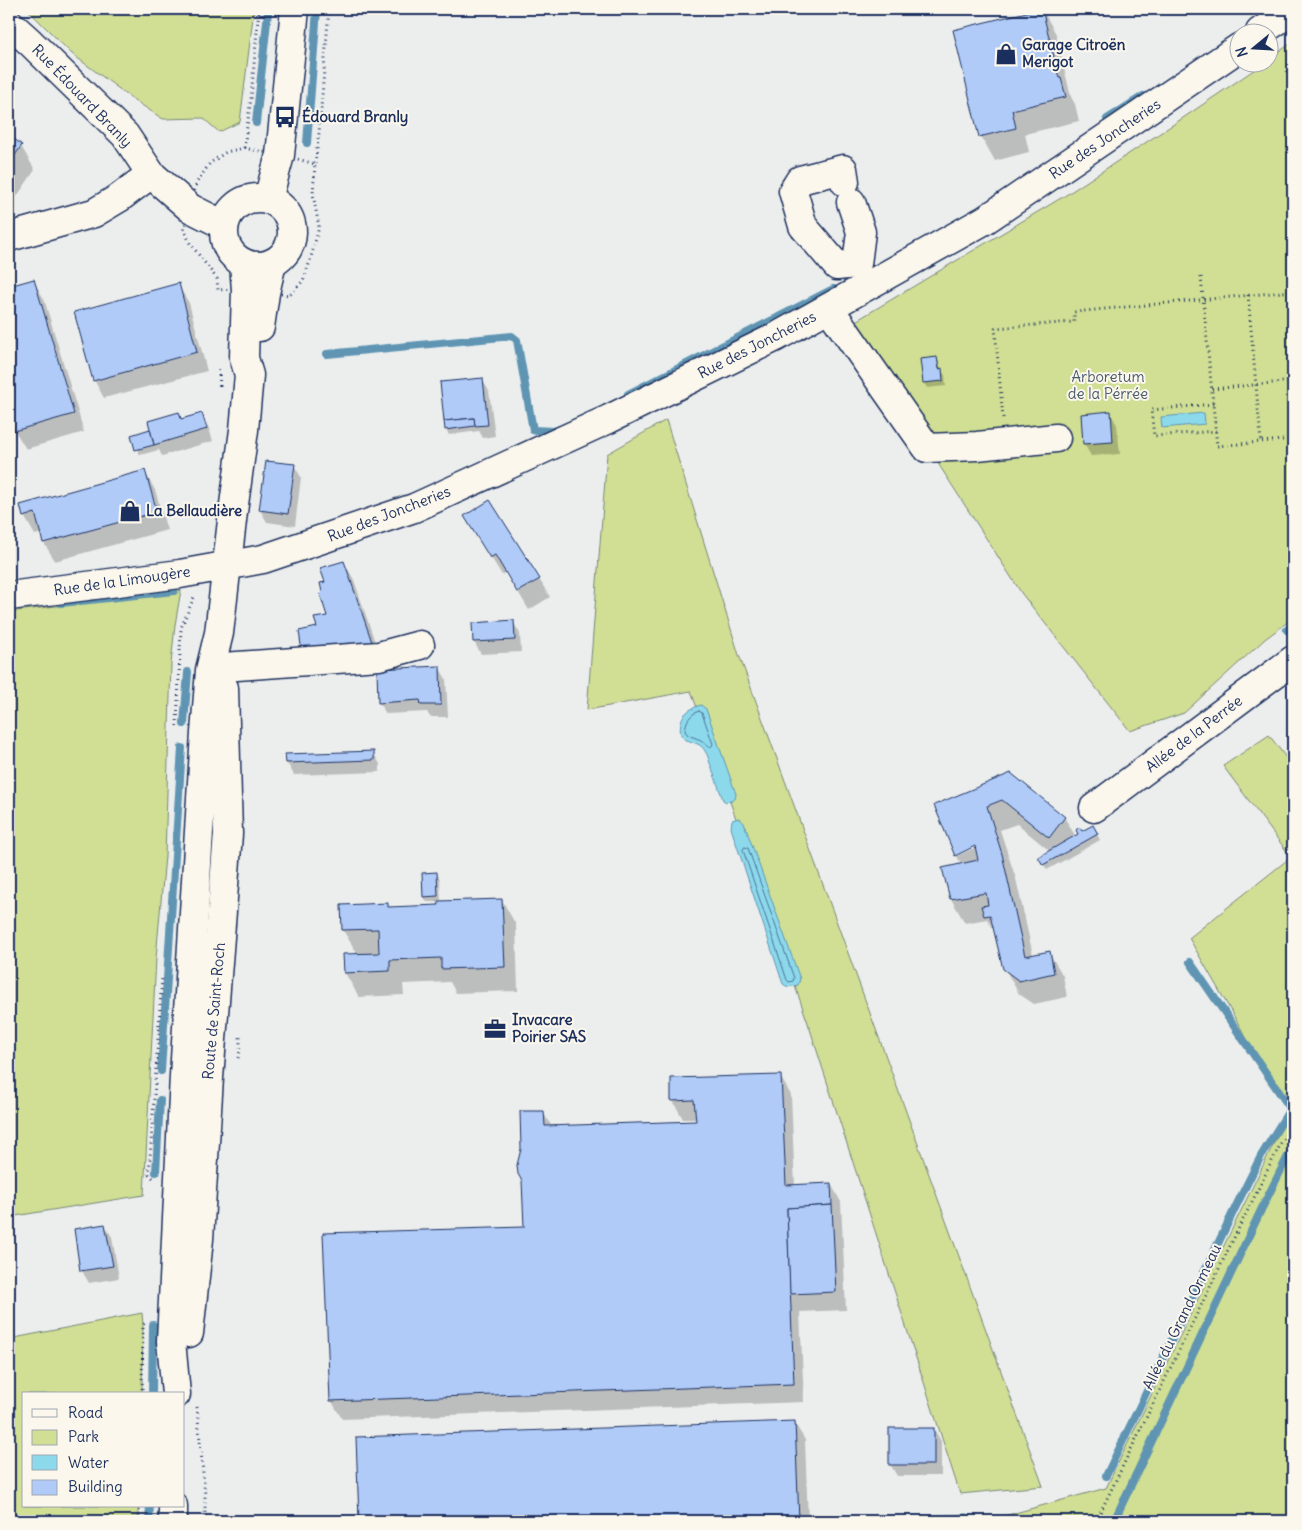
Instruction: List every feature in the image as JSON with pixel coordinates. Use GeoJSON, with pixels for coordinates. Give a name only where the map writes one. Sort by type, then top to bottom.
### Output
{"type":"FeatureCollection","features":[{"type":"Feature","properties":{"kind":"street"},"geometry":{"type":"LineString","coordinates":[[268,199],[280,155],[295,9]]}},
{"type":"Feature","properties":{"kind":"street"},"geometry":{"type":"LineString","coordinates":[[1275,22],[1293,10]]}},
{"type":"Feature","properties":{"kind":"street","name":"Rue Édouard Branly"},"geometry":{"type":"LineString","coordinates":[[9,22],[125,135],[151,174],[190,208],[224,225]]}},
{"type":"Feature","properties":{"kind":"street","name":"Rue des Joncheries"},"geometry":{"type":"LineString","coordinates":[[230,566],[263,559],[414,508],[609,419],[776,337],[829,308],[862,275],[985,220],[1230,54]]}},
{"type":"Feature","properties":{"kind":"street"},"geometry":{"type":"LineString","coordinates":[[842,169],[861,232],[862,275],[837,266],[803,226],[793,191],[800,180],[842,169]]}},
{"type":"Feature","properties":{"kind":"street"},"geometry":{"type":"LineString","coordinates":[[9,237],[94,213],[119,198],[151,174]]}},
{"type":"Feature","properties":{"kind":"street"},"geometry":{"type":"LineString","coordinates":[[268,199],[286,213],[291,224],[292,236],[288,247],[281,256],[272,262],[263,265],[244,263],[234,256],[228,247],[224,236],[224,225],[236,205],[246,200],[268,199]]}},
{"type":"Feature","properties":{"kind":"street","name":"Route de Saint-Roch"},"geometry":{"type":"LineString","coordinates":[[248,374],[255,360],[265,293],[272,262]]}},
{"type":"Feature","properties":{"kind":"street","name":"Route de Saint-Roch"},"geometry":{"type":"LineString","coordinates":[[182,1392],[171,1341],[184,1076],[209,679],[230,566],[244,430],[248,374],[244,358],[246,290],[244,263]]}},
{"type":"Feature","properties":{"kind":"street"},"geometry":{"type":"LineString","coordinates":[[829,308],[927,448],[1056,438]]}},
{"type":"Feature","properties":{"kind":"street","name":"Rue de la Limougère"},"geometry":{"type":"LineString","coordinates":[[9,596],[230,566]]}},
{"type":"Feature","properties":{"kind":"street","name":"Route de Saint-Roch"},"geometry":{"type":"LineString","coordinates":[[183,1392],[199,1239],[209,1078],[228,834],[223,667],[219,633]]}},
{"type":"Feature","properties":{"kind":"street"},"geometry":{"type":"LineString","coordinates":[[223,667],[379,656],[420,645]]}},
{"type":"Feature","properties":{"kind":"street","name":"Allée de la Perrée"},"geometry":{"type":"LineString","coordinates":[[1094,808],[1293,660]]}},
{"type":"Feature","properties":{"kind":"street"},"geometry":{"type":"LineString","coordinates":[[173,1508],[173,1521]]}},
{"type":"Feature","properties":{"kind":"path"},"geometry":{"type":"LineString","coordinates":[[244,148],[251,98],[259,9]]}},
{"type":"Feature","properties":{"kind":"path"},"geometry":{"type":"LineString","coordinates":[[272,294],[290,295],[303,281],[319,226],[313,194],[329,9]]}},
{"type":"Feature","properties":{"kind":"path"},"geometry":{"type":"LineString","coordinates":[[197,182],[210,163],[226,152],[244,148],[260,151]]}},
{"type":"Feature","properties":{"kind":"path"},"geometry":{"type":"LineString","coordinates":[[294,158],[315,164]]}},
{"type":"Feature","properties":{"kind":"path"},"geometry":{"type":"LineString","coordinates":[[187,222],[184,229],[190,243],[217,279],[218,290],[235,289]]}},
{"type":"Feature","properties":{"kind":"path"},"geometry":{"type":"LineString","coordinates":[[1201,277],[1217,446],[1293,439]]}},
{"type":"Feature","properties":{"kind":"path"},"geometry":{"type":"LineString","coordinates":[[1006,443],[995,328],[1074,322],[1074,312],[1293,292]]}},
{"type":"Feature","properties":{"kind":"path"},"geometry":{"type":"LineString","coordinates":[[1248,295],[1261,442]]}},
{"type":"Feature","properties":{"kind":"path"},"geometry":{"type":"LineString","coordinates":[[1212,388],[1293,381]]}},
{"type":"Feature","properties":{"kind":"path"},"geometry":{"type":"LineString","coordinates":[[1213,404],[1151,410],[1154,436],[1216,431]]}},
{"type":"Feature","properties":{"kind":"path"},"geometry":{"type":"LineString","coordinates":[[177,734],[181,628],[195,594]]}},
{"type":"Feature","properties":{"kind":"path","name":"Allée du Grand Ormeau"},"geometry":{"type":"LineString","coordinates":[[1096,1521],[1281,1143],[1293,1124]]}},
{"type":"Feature","properties":{"kind":"path"},"geometry":{"type":"LineString","coordinates":[[185,1405],[205,1495],[205,1521]]}},
{"type":"Feature","properties":{"kind":"path"},"geometry":{"type":"LineString","coordinates":[[139,1521],[140,1508]]}},
{"type":"Feature","properties":{"kind":"green space"},"geometry":{"type":"Polygon","coordinates":[[[27,9],[254,9],[240,122],[219,132],[203,118],[163,119],[72,54],[27,9]]]}},
{"type":"Feature","properties":{"kind":"green space","name":"Arboretum de la Pérrée"},"geometry":{"type":"Polygon","coordinates":[[[1293,42],[1293,618],[1265,639],[1184,713],[1130,731],[1022,594],[849,325],[1066,195],[1251,72],[1280,72],[1280,51],[1293,42]]]}},
{"type":"Feature","properties":{"kind":"green space"},"geometry":{"type":"Polygon","coordinates":[[[666,420],[739,655],[1043,1486],[960,1494],[808,1023],[691,691],[587,710],[607,454],[666,420]]]}},
{"type":"Feature","properties":{"kind":"green space"},"geometry":{"type":"Polygon","coordinates":[[[181,590],[171,664],[165,856],[156,958],[144,1195],[9,1217],[9,612],[181,590]]]}},
{"type":"Feature","properties":{"kind":"green space"},"geometry":{"type":"Polygon","coordinates":[[[1269,735],[1293,767],[1293,1521],[986,1521],[1106,1488],[1289,1112],[1189,938],[1291,857],[1223,766],[1269,735]]]}},
{"type":"Feature","properties":{"kind":"green space"},"geometry":{"type":"Polygon","coordinates":[[[142,1313],[142,1392],[22,1392],[22,1508],[139,1508],[139,1521],[9,1521],[9,1339],[142,1313]]]}},
{"type":"Feature","properties":{"kind":"water"},"geometry":{"type":"Polygon","coordinates":[[[1204,413],[1205,424],[1162,428],[1161,417],[1204,413]]]}},
{"type":"Feature","properties":{"kind":"water"},"geometry":{"type":"Polygon","coordinates":[[[701,705],[706,709],[736,794],[735,799],[726,802],[723,800],[705,751],[697,744],[684,739],[680,730],[681,722],[686,713],[701,705]]]}},
{"type":"Feature","properties":{"kind":"water"},"geometry":{"type":"Polygon","coordinates":[[[739,818],[744,823],[800,979],[798,985],[788,987],[783,984],[731,828],[732,820],[739,818]]]}},
{"type":"Feature","properties":{"kind":"water"},"geometry":{"type":"Polygon","coordinates":[[[967,1514],[969,1521],[918,1521],[923,1516],[967,1514]]]}},
{"type":"Feature","properties":{"kind":"building","name":"Garage Citroën Merigot"},"geometry":{"type":"Polygon","coordinates":[[[1042,9],[1059,78],[1061,78],[1066,97],[1012,110],[1016,128],[979,137],[953,30],[1042,9]]]}},
{"type":"Feature","properties":{"kind":"building"},"geometry":{"type":"Polygon","coordinates":[[[9,135],[22,145],[9,164],[9,135]]]}},
{"type":"Feature","properties":{"kind":"building"},"geometry":{"type":"Polygon","coordinates":[[[34,279],[74,414],[14,431],[9,413],[9,286],[34,279]]]}},
{"type":"Feature","properties":{"kind":"building"},"geometry":{"type":"Polygon","coordinates":[[[179,283],[197,352],[93,381],[74,312],[179,283]]]}},
{"type":"Feature","properties":{"kind":"building"},"geometry":{"type":"Polygon","coordinates":[[[937,357],[939,369],[942,368],[943,381],[923,383],[920,359],[937,357]]]}},
{"type":"Feature","properties":{"kind":"building"},"geometry":{"type":"Polygon","coordinates":[[[483,378],[488,425],[475,426],[474,418],[444,421],[440,382],[483,378]]]}},
{"type":"Feature","properties":{"kind":"building"},"geometry":{"type":"Polygon","coordinates":[[[1111,411],[1113,442],[1083,444],[1081,414],[1111,411]]]}},
{"type":"Feature","properties":{"kind":"building"},"geometry":{"type":"Polygon","coordinates":[[[179,412],[181,419],[202,413],[207,429],[154,445],[148,421],[179,412]]]}},
{"type":"Feature","properties":{"kind":"building"},"geometry":{"type":"Polygon","coordinates":[[[474,418],[475,426],[445,430],[444,421],[474,418]]]}},
{"type":"Feature","properties":{"kind":"building"},"geometry":{"type":"Polygon","coordinates":[[[150,429],[154,445],[135,450],[131,435],[150,429]]]}},
{"type":"Feature","properties":{"kind":"building"},"geometry":{"type":"Polygon","coordinates":[[[266,461],[295,464],[288,514],[259,510],[266,461]]]}},
{"type":"Feature","properties":{"kind":"building"},"geometry":{"type":"Polygon","coordinates":[[[145,470],[157,512],[43,543],[35,513],[23,517],[20,505],[145,470]]]}},
{"type":"Feature","properties":{"kind":"building"},"geometry":{"type":"Polygon","coordinates":[[[490,500],[540,579],[517,592],[495,555],[490,558],[464,516],[490,500]]]}},
{"type":"Feature","properties":{"kind":"building"},"geometry":{"type":"Polygon","coordinates":[[[344,561],[373,645],[302,653],[299,631],[317,627],[314,618],[327,616],[320,594],[322,592],[320,583],[325,582],[320,568],[344,561]]]}},
{"type":"Feature","properties":{"kind":"building"},"geometry":{"type":"Polygon","coordinates":[[[514,620],[515,640],[473,642],[472,623],[514,620]]]}},
{"type":"Feature","properties":{"kind":"building"},"geometry":{"type":"Polygon","coordinates":[[[440,666],[441,705],[421,705],[420,700],[378,703],[377,669],[440,666]]]}},
{"type":"Feature","properties":{"kind":"building"},"geometry":{"type":"Polygon","coordinates":[[[374,751],[374,760],[286,763],[285,754],[374,751]]]}},
{"type":"Feature","properties":{"kind":"building"},"geometry":{"type":"Polygon","coordinates":[[[1011,773],[1065,817],[1049,838],[1002,800],[987,806],[1002,854],[1025,956],[1050,951],[1054,973],[1019,981],[1003,969],[990,915],[984,916],[981,906],[988,905],[986,893],[950,899],[942,868],[978,860],[975,846],[955,856],[934,805],[1011,773]]]}},
{"type":"Feature","properties":{"kind":"building"},"geometry":{"type":"Polygon","coordinates":[[[1093,825],[1098,834],[1043,865],[1038,857],[1078,834],[1076,830],[1079,827],[1082,831],[1093,825]]]}},
{"type":"Feature","properties":{"kind":"building"},"geometry":{"type":"Polygon","coordinates":[[[437,872],[438,896],[423,897],[422,873],[437,872]]]}},
{"type":"Feature","properties":{"kind":"building"},"geometry":{"type":"Polygon","coordinates":[[[502,899],[505,967],[441,969],[441,958],[390,960],[390,971],[344,973],[343,954],[379,953],[378,929],[342,930],[341,905],[388,903],[388,907],[439,905],[438,901],[502,899]]]}},
{"type":"Feature","properties":{"kind":"building"},"geometry":{"type":"Polygon","coordinates":[[[781,1075],[786,1185],[831,1183],[832,1205],[787,1208],[794,1384],[330,1401],[323,1233],[524,1227],[522,1181],[518,1174],[517,1165],[521,1149],[520,1111],[544,1111],[545,1126],[696,1121],[694,1100],[671,1101],[671,1078],[781,1075]]]}},
{"type":"Feature","properties":{"kind":"building"},"geometry":{"type":"Polygon","coordinates":[[[832,1205],[836,1292],[790,1294],[787,1208],[832,1205]]]}},
{"type":"Feature","properties":{"kind":"building"},"geometry":{"type":"Polygon","coordinates":[[[105,1224],[113,1266],[80,1271],[74,1229],[105,1224]]]}},
{"type":"Feature","properties":{"kind":"building"},"geometry":{"type":"Polygon","coordinates":[[[795,1421],[799,1521],[359,1521],[356,1437],[795,1421]]]}},
{"type":"Feature","properties":{"kind":"building"},"geometry":{"type":"Polygon","coordinates":[[[889,1428],[934,1428],[934,1465],[889,1465],[889,1428]]]}},
{"type":"Feature","properties":{"kind":"waterway"},"geometry":{"type":"LineString","coordinates":[[307,143],[317,9]]}},
{"type":"Feature","properties":{"kind":"waterway"},"geometry":{"type":"LineString","coordinates":[[256,123],[268,12]]}},
{"type":"Feature","properties":{"kind":"waterway"},"geometry":{"type":"LineString","coordinates":[[1107,119],[1143,96]]}},
{"type":"Feature","properties":{"kind":"waterway"},"geometry":{"type":"LineString","coordinates":[[628,394],[833,289]]}},
{"type":"Feature","properties":{"kind":"waterway"},"geometry":{"type":"LineString","coordinates":[[327,354],[512,336],[517,340],[533,430],[554,431],[560,429]]}},
{"type":"Feature","properties":{"kind":"waterway"},"geometry":{"type":"LineString","coordinates":[[61,603],[174,591]]}},
{"type":"Feature","properties":{"kind":"waterway"},"geometry":{"type":"LineString","coordinates":[[1287,630],[1293,626]]}},
{"type":"Feature","properties":{"kind":"waterway"},"geometry":{"type":"LineString","coordinates":[[184,724],[188,672]]}},
{"type":"Feature","properties":{"kind":"waterway"},"geometry":{"type":"LineString","coordinates":[[161,1071],[182,748]]}},
{"type":"Feature","properties":{"kind":"waterway"},"geometry":{"type":"LineString","coordinates":[[1190,962],[1290,1108]]}},
{"type":"Feature","properties":{"kind":"waterway"},"geometry":{"type":"LineString","coordinates":[[156,1172],[160,1100]]}},
{"type":"Feature","properties":{"kind":"waterway"},"geometry":{"type":"LineString","coordinates":[[1106,1476],[1261,1156],[1293,1104]]}},
{"type":"Feature","properties":{"kind":"waterway"},"geometry":{"type":"LineString","coordinates":[[1114,1521],[1293,1146]]}},
{"type":"Feature","properties":{"kind":"waterway"},"geometry":{"type":"LineString","coordinates":[[152,1392],[153,1325]]}},
{"type":"Feature","properties":{"kind":"waterway"},"geometry":{"type":"LineString","coordinates":[[149,1521],[150,1508]]}},
{"type":"Feature","properties":{"kind":"place","name":"Garage Citroën Merigot"},"geometry":{"type":"Point","coordinates":[1006,54]}},
{"type":"Feature","properties":{"kind":"place","name":"Édouard Branly"},"geometry":{"type":"Point","coordinates":[285,117]}},
{"type":"Feature","properties":{"kind":"place","name":"La Bellaudière"},"geometry":{"type":"Point","coordinates":[130,511]}},
{"type":"Feature","properties":{"kind":"place","name":"Invacare Poirier SAS"},"geometry":{"type":"Point","coordinates":[495,1029]}}]}
